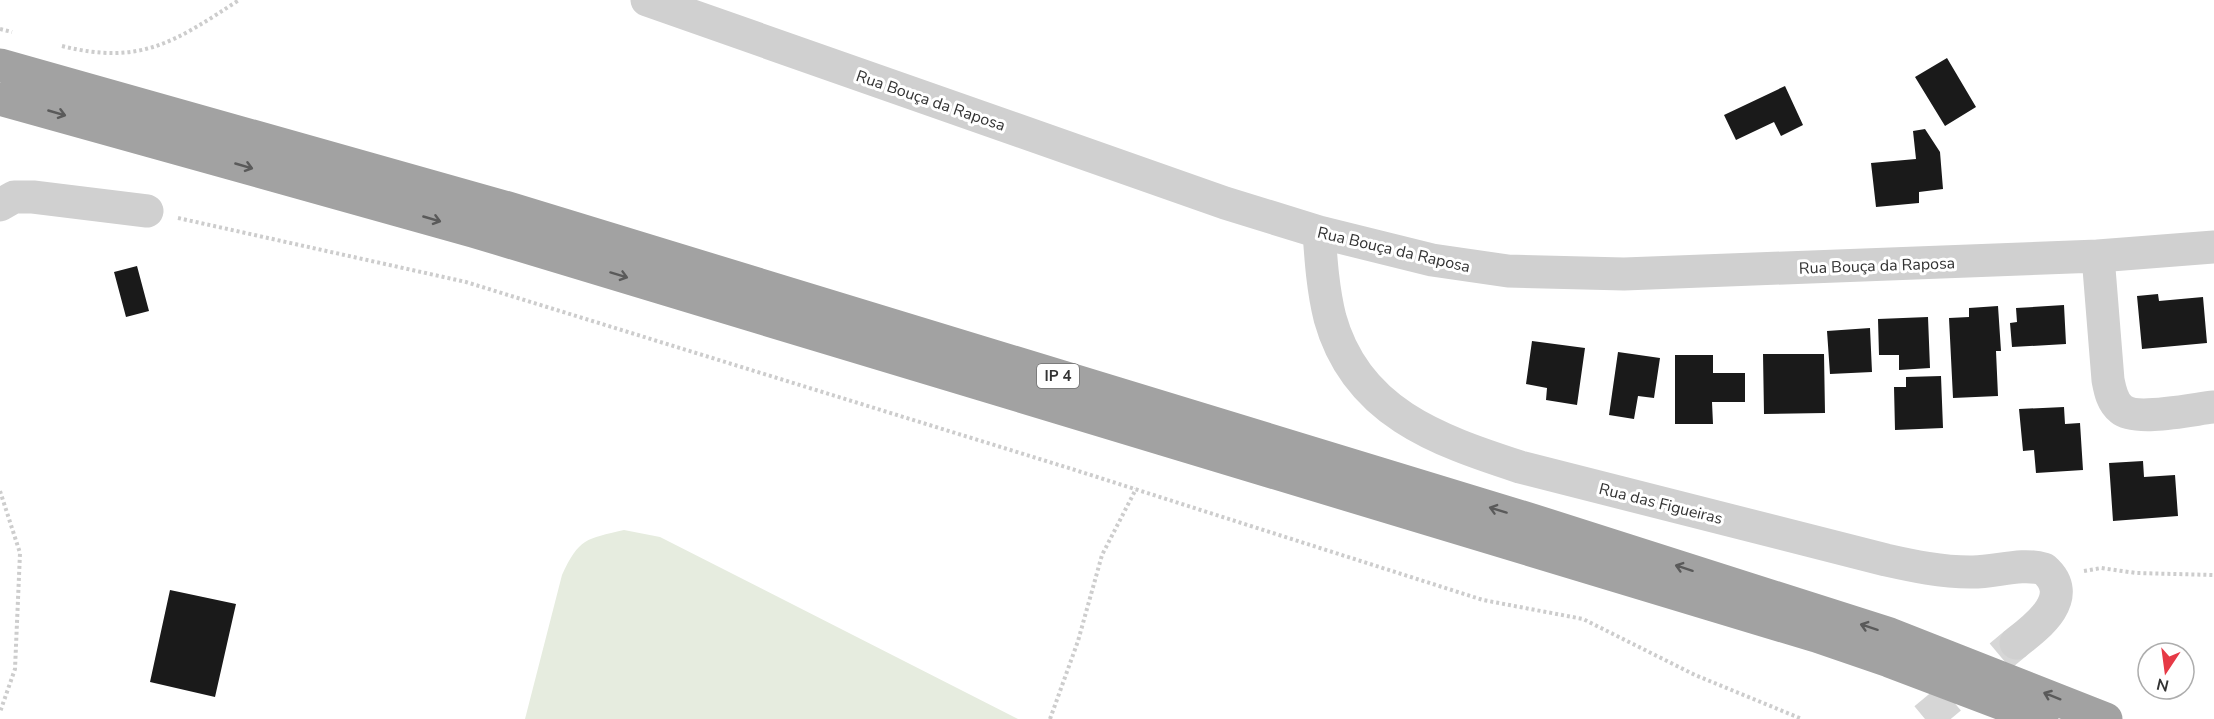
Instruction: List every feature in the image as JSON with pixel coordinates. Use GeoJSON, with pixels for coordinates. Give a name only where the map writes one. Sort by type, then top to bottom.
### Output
{"type":"FeatureCollection","features":[{"type":"Feature","properties":{"kind":"highway","name":"IP 4"},"geometry":{"type":"LineString","coordinates":[[0,65],[508,208],[1532,520],[1890,634],[2106,719]]}},
{"type":"Feature","properties":{"kind":"highway","name":"IP 4"},"geometry":{"type":"LineString","coordinates":[[0,99],[473,231],[1781,626],[1899,665],[2042,719]]}},
{"type":"Feature","properties":{"kind":"street","name":"Rua Bouça da Raposa"},"geometry":{"type":"LineString","coordinates":[[647,0],[1224,203],[1319,232],[1432,260],[1508,272],[1624,274],[2098,256],[2214,247]]}},
{"type":"Feature","properties":{"kind":"street"},"geometry":{"type":"LineString","coordinates":[[0,205],[14,197],[33,197],[147,211]]}},
{"type":"Feature","properties":{"kind":"street","name":"Rua das Figueiras"},"geometry":{"type":"LineString","coordinates":[[1319,232],[1325,294],[1331,319],[1352,368],[1368,390],[1386,407],[1435,435],[1520,467],[1908,565],[1970,572],[2036,567],[2050,575],[2056,589]]}},
{"type":"Feature","properties":{"kind":"street"},"geometry":{"type":"LineString","coordinates":[[2098,256],[2110,393],[2120,409],[2137,415],[2214,407]]}},
{"type":"Feature","properties":{"kind":"street"},"geometry":{"type":"LineString","coordinates":[[2016,643],[2047,618],[2054,604],[2056,589]]}},
{"type":"Feature","properties":{"kind":"path"},"geometry":{"type":"LineString","coordinates":[[53,43],[106,53],[148,50],[182,36],[240,0]]}},
{"type":"Feature","properties":{"kind":"path"},"geometry":{"type":"LineString","coordinates":[[0,29],[18,34]]}},
{"type":"Feature","properties":{"kind":"path"},"geometry":{"type":"LineString","coordinates":[[147,211],[466,282],[1136,489],[1483,600],[1583,618],[1695,675],[1802,719]]}},
{"type":"Feature","properties":{"kind":"path"},"geometry":{"type":"LineString","coordinates":[[1050,719],[1078,641],[1102,555],[1136,489]]}},
{"type":"Feature","properties":{"kind":"path"},"geometry":{"type":"LineString","coordinates":[[0,491],[20,553],[15,669],[0,712]]}},
{"type":"Feature","properties":{"kind":"path"},"geometry":{"type":"LineString","coordinates":[[2056,589],[2077,574],[2093,568],[2169,575],[2214,575]]}},
{"type":"Feature","properties":{"kind":"shaded area"},"geometry":{"type":"Polygon","coordinates":[[[624,530],[660,537],[1018,719],[525,719],[562,575],[568,563],[585,542],[624,530]]]}},
{"type":"Feature","properties":{"kind":"building"},"geometry":{"type":"Polygon","coordinates":[[[1947,58],[1976,107],[1945,126],[1915,77],[1947,58]]]}},
{"type":"Feature","properties":{"kind":"building"},"geometry":{"type":"Polygon","coordinates":[[[1785,86],[1803,125],[1781,136],[1774,122],[1736,140],[1724,115],[1785,86]]]}},
{"type":"Feature","properties":{"kind":"building"},"geometry":{"type":"Polygon","coordinates":[[[1925,129],[1940,152],[1943,189],[1919,192],[1919,203],[1876,207],[1871,163],[1916,159],[1913,131],[1925,129]]]}},
{"type":"Feature","properties":{"kind":"building"},"geometry":{"type":"Polygon","coordinates":[[[137,266],[149,311],[126,317],[114,272],[137,266]]]}},
{"type":"Feature","properties":{"kind":"building"},"geometry":{"type":"Polygon","coordinates":[[[2158,294],[2159,301],[2203,297],[2207,343],[2142,349],[2137,296],[2158,294]]]}},
{"type":"Feature","properties":{"kind":"building"},"geometry":{"type":"Polygon","coordinates":[[[2064,305],[2066,344],[2012,347],[2010,323],[2017,322],[2016,308],[2064,305]]]}},
{"type":"Feature","properties":{"kind":"building"},"geometry":{"type":"Polygon","coordinates":[[[1998,306],[2001,351],[1996,351],[1998,396],[1953,398],[1949,318],[1969,317],[1969,308],[1998,306]]]}},
{"type":"Feature","properties":{"kind":"building"},"geometry":{"type":"Polygon","coordinates":[[[1928,317],[1930,368],[1899,370],[1899,355],[1879,355],[1878,319],[1928,317]]]}},
{"type":"Feature","properties":{"kind":"building"},"geometry":{"type":"Polygon","coordinates":[[[1870,328],[1872,372],[1830,374],[1827,331],[1870,328]]]}},
{"type":"Feature","properties":{"kind":"building"},"geometry":{"type":"Polygon","coordinates":[[[1532,341],[1585,348],[1577,405],[1546,400],[1547,388],[1526,384],[1532,341]]]}},
{"type":"Feature","properties":{"kind":"building"},"geometry":{"type":"Polygon","coordinates":[[[1618,352],[1660,358],[1654,398],[1638,396],[1634,419],[1609,415],[1618,352]]]}},
{"type":"Feature","properties":{"kind":"building"},"geometry":{"type":"Polygon","coordinates":[[[1763,354],[1824,354],[1825,413],[1764,414],[1763,354]]]}},
{"type":"Feature","properties":{"kind":"building"},"geometry":{"type":"Polygon","coordinates":[[[1675,355],[1713,355],[1713,373],[1745,373],[1745,402],[1712,402],[1713,424],[1675,424],[1675,355]]]}},
{"type":"Feature","properties":{"kind":"building"},"geometry":{"type":"Polygon","coordinates":[[[1941,376],[1943,428],[1895,430],[1894,387],[1906,387],[1906,377],[1941,376]]]}},
{"type":"Feature","properties":{"kind":"building"},"geometry":{"type":"Polygon","coordinates":[[[2064,407],[2065,424],[2080,423],[2083,470],[2036,473],[2034,450],[2023,451],[2019,409],[2064,407]]]}},
{"type":"Feature","properties":{"kind":"building"},"geometry":{"type":"Polygon","coordinates":[[[2143,461],[2144,477],[2175,475],[2178,516],[2113,521],[2109,463],[2143,461]]]}},
{"type":"Feature","properties":{"kind":"building"},"geometry":{"type":"Polygon","coordinates":[[[170,590],[236,604],[215,697],[150,682],[170,590]]]}},
{"type":"Feature","properties":{"kind":"tunnel"},"geometry":{"type":"LineString","coordinates":[[1925,719],[2016,643]]}}]}
